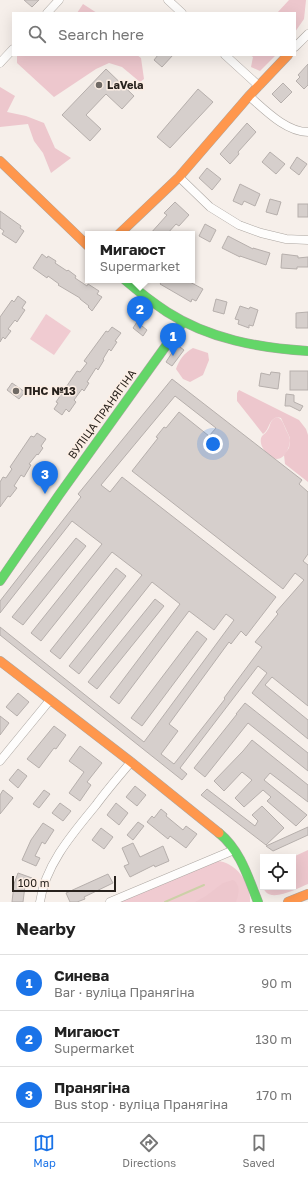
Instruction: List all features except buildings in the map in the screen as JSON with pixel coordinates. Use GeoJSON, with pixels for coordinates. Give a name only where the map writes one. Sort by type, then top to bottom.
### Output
{"type":"FeatureCollection","features":[{"type":"Feature","properties":{"kind":"main road"},"geometry":{"type":"LineString","coordinates":[[122,231],[179,177],[249,96],[287,56]]}},
{"type":"Feature","properties":{"kind":"main road"},"geometry":{"type":"LineString","coordinates":[[0,161],[85,243]]}},
{"type":"Feature","properties":{"kind":"main road"},"geometry":{"type":"LineString","coordinates":[[128,283],[142,295],[183,322],[246,344],[269,348],[308,351]]}},
{"type":"Feature","properties":{"kind":"main road","name":"ВУЛІЦА ПРАНЯГІНА"},"geometry":{"type":"LineString","coordinates":[[0,580],[58,495],[183,322]]}},
{"type":"Feature","properties":{"kind":"main road"},"geometry":{"type":"LineString","coordinates":[[0,661],[131,762],[228,841],[246,871],[258,902]]}},
{"type":"Feature","properties":{"kind":"main road"},"geometry":{"type":"LineString","coordinates":[[288,902],[308,894]]}},
{"type":"Feature","properties":{"kind":"street"},"geometry":{"type":"LineString","coordinates":[[48,12],[59,0]]}},
{"type":"Feature","properties":{"kind":"street"},"geometry":{"type":"LineString","coordinates":[[168,0],[181,12]]}},
{"type":"Feature","properties":{"kind":"street"},"geometry":{"type":"LineString","coordinates":[[296,46],[308,34]]}},
{"type":"Feature","properties":{"kind":"street"},"geometry":{"type":"LineString","coordinates":[[0,64],[12,50]]}},
{"type":"Feature","properties":{"kind":"street"},"geometry":{"type":"LineString","coordinates":[[226,56],[259,86]]}},
{"type":"Feature","properties":{"kind":"street"},"geometry":{"type":"LineString","coordinates":[[249,96],[275,120],[303,132],[308,132]]}},
{"type":"Feature","properties":{"kind":"street"},"geometry":{"type":"LineString","coordinates":[[179,177],[210,207],[239,225],[286,239],[308,240]]}},
{"type":"Feature","properties":{"kind":"street"},"geometry":{"type":"LineString","coordinates":[[0,761],[50,700]]}},
{"type":"Feature","properties":{"kind":"street"},"geometry":{"type":"LineString","coordinates":[[40,902],[44,886],[50,872],[66,844],[80,824],[131,762]]}},
{"type":"Feature","properties":{"kind":"street"},"geometry":{"type":"LineString","coordinates":[[110,902],[234,850]]}},
{"type":"Feature","properties":{"kind":"shaded area"},"geometry":{"type":"Polygon","coordinates":[[[289,0],[306,0],[304,19],[296,31],[296,12],[278,12],[289,0]]]}},
{"type":"Feature","properties":{"kind":"shaded area"},"geometry":{"type":"Polygon","coordinates":[[[83,4],[95,12],[78,12],[83,4]]]}},
{"type":"Feature","properties":{"kind":"shaded area"},"geometry":{"type":"Polygon","coordinates":[[[17,56],[138,56],[141,58],[144,79],[140,82],[122,67],[109,63],[96,69],[54,97],[17,63],[17,56]]]}},
{"type":"Feature","properties":{"kind":"shaded area"},"geometry":{"type":"Polygon","coordinates":[[[252,56],[275,56],[260,71],[251,67],[253,57],[252,56]]]}},
{"type":"Feature","properties":{"kind":"shaded area"},"geometry":{"type":"Polygon","coordinates":[[[0,87],[15,96],[7,112],[26,116],[44,123],[55,148],[71,158],[51,173],[43,153],[34,141],[28,124],[0,127],[0,87]]]}},
{"type":"Feature","properties":{"kind":"shaded area"},"geometry":{"type":"Polygon","coordinates":[[[46,314],[71,331],[54,355],[30,339],[46,314]]]}},
{"type":"Feature","properties":{"kind":"shaded area"},"geometry":{"type":"Polygon","coordinates":[[[193,348],[208,353],[209,360],[203,375],[190,382],[183,379],[176,369],[182,357],[193,348]]]}},
{"type":"Feature","properties":{"kind":"shaded area"},"geometry":{"type":"Polygon","coordinates":[[[239,390],[299,420],[306,429],[308,435],[308,482],[285,464],[284,455],[289,448],[290,438],[281,418],[274,418],[263,434],[237,401],[237,393],[239,390]]]}},
{"type":"Feature","properties":{"kind":"shaded area"},"geometry":{"type":"Polygon","coordinates":[[[277,417],[281,419],[290,440],[285,455],[277,459],[271,457],[265,452],[261,437],[268,429],[271,421],[277,417]]]}},
{"type":"Feature","properties":{"kind":"shaded area"},"geometry":{"type":"Polygon","coordinates":[[[308,850],[308,884],[296,889],[296,856],[308,850]]]}},
{"type":"Feature","properties":{"kind":"shaded area"},"geometry":{"type":"Polygon","coordinates":[[[216,861],[230,865],[241,875],[248,888],[250,902],[116,902],[216,861]]]}},
{"type":"Feature","properties":{"kind":"shaded area"},"geometry":{"type":"Polygon","coordinates":[[[233,880],[236,882],[238,887],[236,902],[195,902],[206,896],[223,883],[233,880]]]}},
{"type":"Feature","properties":{"kind":"shaded area"},"geometry":{"type":"Polygon","coordinates":[[[294,890],[279,895],[269,894],[265,891],[294,890]]]}},
{"type":"Feature","properties":{"kind":"waterway"},"geometry":{"type":"LineString","coordinates":[[165,902],[204,885]]}},
{"type":"Feature","properties":{"kind":"traffic: fast"},"geometry":{"type":"LineString","coordinates":[[129,283],[167,312],[200,329],[253,344],[290,350],[308,351]]}},
{"type":"Feature","properties":{"kind":"traffic: fast"},"geometry":{"type":"LineString","coordinates":[[0,581],[59,495],[183,322]]}},
{"type":"Feature","properties":{"kind":"traffic: fast"},"geometry":{"type":"LineString","coordinates":[[219,833],[233,847],[243,864],[258,902]]}},
{"type":"Feature","properties":{"kind":"traffic: slow"},"geometry":{"type":"LineString","coordinates":[[122,231],[179,177],[249,96],[287,56]]}},
{"type":"Feature","properties":{"kind":"traffic: slow"},"geometry":{"type":"LineString","coordinates":[[0,161],[85,243]]}},
{"type":"Feature","properties":{"kind":"traffic: slow"},"geometry":{"type":"LineString","coordinates":[[0,661],[131,762],[219,833]]}},
{"type":"Feature","properties":{"kind":"traffic: slow"},"geometry":{"type":"LineString","coordinates":[[288,902],[308,894]]}},
{"type":"Feature","properties":{"kind":"place","name":"LaVela"},"geometry":{"type":"Point","coordinates":[99,85]}},
{"type":"Feature","properties":{"kind":"place","name":"Мигаюст"},"geometry":{"type":"Point","coordinates":[140,329]}},
{"type":"Feature","properties":{"kind":"place","name":"Синева"},"geometry":{"type":"Point","coordinates":[173,356]}},
{"type":"Feature","properties":{"kind":"place","name":"ПНС №13"},"geometry":{"type":"Point","coordinates":[16,391]}},
{"type":"Feature","properties":{"kind":"place","name":"Пранягіна"},"geometry":{"type":"Point","coordinates":[45,494]}}]}
